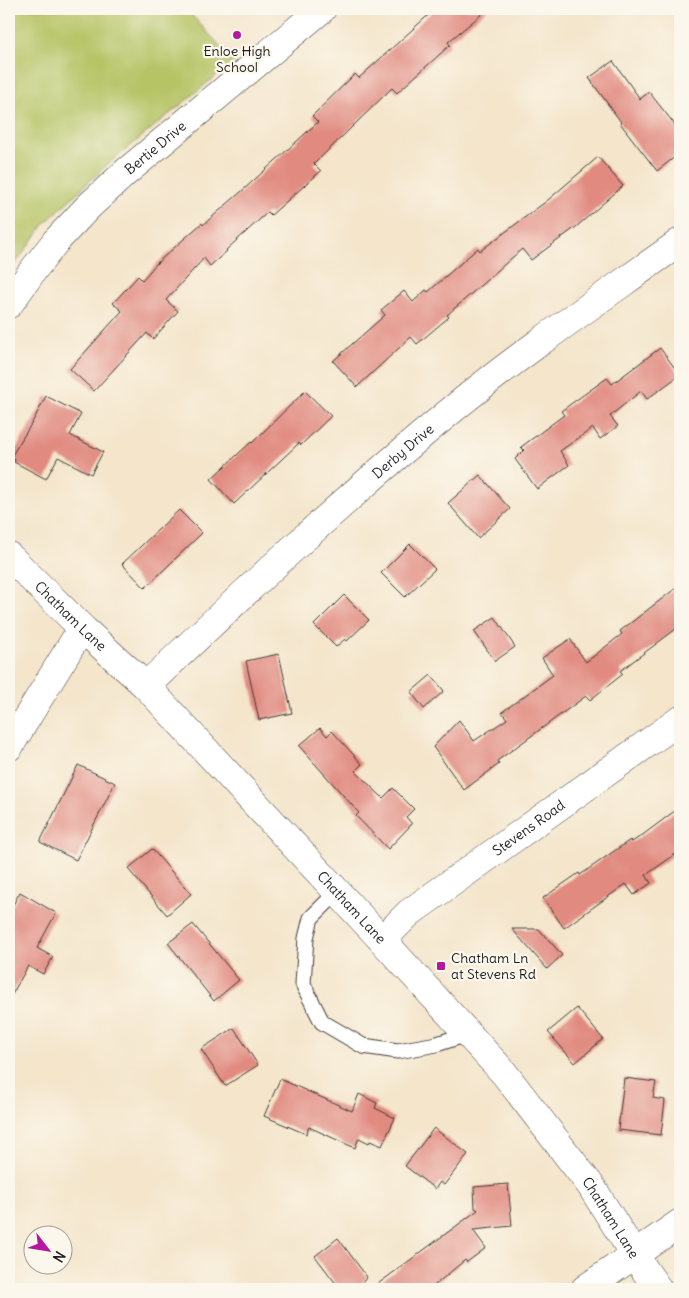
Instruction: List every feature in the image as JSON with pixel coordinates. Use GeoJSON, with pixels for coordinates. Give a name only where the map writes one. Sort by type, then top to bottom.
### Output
{"type":"FeatureCollection","features":[{"type":"Feature","properties":{"kind":"street","name":"Bertie Drive"},"geometry":{"type":"LineString","coordinates":[[9,304],[56,240],[88,207],[126,172],[322,9]]}},
{"type":"Feature","properties":{"kind":"street","name":"Derby Drive"},"geometry":{"type":"LineString","coordinates":[[146,686],[252,585],[457,405],[516,359],[680,242]]}},
{"type":"Feature","properties":{"kind":"street","name":"Chatham Lane"},"geometry":{"type":"LineString","coordinates":[[9,556],[82,628],[146,686],[504,1073],[591,1186],[658,1289]]}},
{"type":"Feature","properties":{"kind":"street"},"geometry":{"type":"LineString","coordinates":[[9,747],[82,628]]}},
{"type":"Feature","properties":{"kind":"street","name":"Stevens Road"},"geometry":{"type":"LineString","coordinates":[[382,940],[409,913],[680,720]]}},
{"type":"Feature","properties":{"kind":"street"},"geometry":{"type":"LineString","coordinates":[[585,1289],[680,1223]]}},
{"type":"Feature","properties":{"kind":"lane"},"geometry":{"type":"LineString","coordinates":[[337,892],[311,918],[306,938],[303,984],[322,1022],[363,1046],[398,1051],[437,1044],[467,1034]]}},
{"type":"Feature","properties":{"kind":"green space"},"geometry":{"type":"Polygon","coordinates":[[[9,9],[186,9],[234,61],[106,166],[46,222],[9,272],[9,9]]]}},
{"type":"Feature","properties":{"kind":"building"},"geometry":{"type":"Polygon","coordinates":[[[435,9],[488,9],[448,42],[450,45],[397,93],[392,88],[314,164],[321,171],[271,215],[268,212],[210,266],[204,258],[166,300],[178,311],[153,339],[147,333],[94,391],[70,369],[122,311],[113,303],[138,276],[142,280],[157,263],[242,191],[318,122],[312,116],[355,74],[359,78],[435,9]]]}},
{"type":"Feature","properties":{"kind":"building"},"geometry":{"type":"Polygon","coordinates":[[[613,61],[640,99],[649,92],[680,131],[680,153],[657,171],[620,123],[589,78],[613,61]]]}},
{"type":"Feature","properties":{"kind":"building"},"geometry":{"type":"Polygon","coordinates":[[[598,157],[623,186],[576,227],[531,260],[522,249],[417,344],[411,337],[357,387],[333,361],[385,315],[381,310],[404,291],[413,302],[426,290],[428,292],[478,248],[480,251],[548,200],[598,157]]]}},
{"type":"Feature","properties":{"kind":"building"},"geometry":{"type":"Polygon","coordinates":[[[660,348],[680,375],[647,399],[641,391],[610,416],[618,426],[600,439],[593,428],[560,451],[569,465],[537,489],[515,459],[524,450],[521,447],[564,415],[561,411],[607,378],[612,384],[660,348]]]}},
{"type":"Feature","properties":{"kind":"building"},"geometry":{"type":"Polygon","coordinates":[[[305,391],[331,416],[301,445],[299,443],[234,504],[211,479],[252,443],[305,391]]]}},
{"type":"Feature","properties":{"kind":"building"},"geometry":{"type":"Polygon","coordinates":[[[46,396],[81,414],[70,435],[103,452],[91,474],[58,457],[46,479],[14,462],[15,460],[11,457],[46,396]]]}},
{"type":"Feature","properties":{"kind":"building"},"geometry":{"type":"Polygon","coordinates":[[[480,475],[510,509],[478,538],[448,503],[480,475]]]}},
{"type":"Feature","properties":{"kind":"building"},"geometry":{"type":"Polygon","coordinates":[[[179,510],[202,533],[145,588],[122,564],[179,510]]]}},
{"type":"Feature","properties":{"kind":"building"},"geometry":{"type":"Polygon","coordinates":[[[410,544],[435,569],[405,597],[381,573],[410,544]]]}},
{"type":"Feature","properties":{"kind":"building"},"geometry":{"type":"Polygon","coordinates":[[[680,585],[680,626],[620,671],[623,674],[590,700],[586,696],[497,761],[499,764],[464,790],[433,747],[459,720],[474,741],[507,719],[502,712],[553,675],[542,658],[570,639],[586,662],[622,634],[620,631],[680,585]]]}},
{"type":"Feature","properties":{"kind":"building"},"geometry":{"type":"Polygon","coordinates":[[[344,595],[369,620],[347,641],[345,639],[336,647],[314,625],[344,595]]]}},
{"type":"Feature","properties":{"kind":"building"},"geometry":{"type":"Polygon","coordinates":[[[495,617],[515,647],[495,661],[474,631],[495,617]]]}},
{"type":"Feature","properties":{"kind":"building"},"geometry":{"type":"Polygon","coordinates":[[[279,654],[292,713],[259,720],[246,661],[279,654]]]}},
{"type":"Feature","properties":{"kind":"building"},"geometry":{"type":"Polygon","coordinates":[[[431,675],[444,691],[424,709],[411,692],[431,675]]]}},
{"type":"Feature","properties":{"kind":"building"},"geometry":{"type":"Polygon","coordinates":[[[320,728],[327,736],[332,731],[362,764],[355,771],[383,798],[393,788],[414,809],[406,817],[412,824],[388,849],[356,816],[359,813],[299,746],[320,728]]]}},
{"type":"Feature","properties":{"kind":"building"},"geometry":{"type":"Polygon","coordinates":[[[78,765],[115,783],[76,860],[40,842],[78,765]]]}},
{"type":"Feature","properties":{"kind":"building"},"geometry":{"type":"Polygon","coordinates":[[[680,807],[680,851],[646,875],[651,883],[634,895],[626,884],[564,928],[543,898],[630,840],[632,842],[680,807]]]}},
{"type":"Feature","properties":{"kind":"building"},"geometry":{"type":"Polygon","coordinates":[[[152,849],[191,894],[167,915],[128,869],[152,849]]]}},
{"type":"Feature","properties":{"kind":"building"},"geometry":{"type":"Polygon","coordinates":[[[20,892],[56,913],[37,948],[53,957],[43,974],[28,966],[9,1000],[9,912],[20,892]]]}},
{"type":"Feature","properties":{"kind":"building"},"geometry":{"type":"Polygon","coordinates":[[[193,924],[239,980],[214,1001],[168,943],[193,924]]]}},
{"type":"Feature","properties":{"kind":"building"},"geometry":{"type":"Polygon","coordinates":[[[512,929],[539,929],[562,955],[547,969],[512,929]]]}},
{"type":"Feature","properties":{"kind":"building"},"geometry":{"type":"Polygon","coordinates":[[[577,1008],[603,1039],[575,1063],[548,1032],[577,1008]]]}},
{"type":"Feature","properties":{"kind":"building"},"geometry":{"type":"Polygon","coordinates":[[[234,1028],[258,1065],[225,1086],[201,1049],[234,1028]]]}},
{"type":"Feature","properties":{"kind":"building"},"geometry":{"type":"Polygon","coordinates":[[[624,1078],[656,1082],[653,1098],[665,1100],[661,1135],[618,1130],[624,1078]]]}},
{"type":"Feature","properties":{"kind":"building"},"geometry":{"type":"Polygon","coordinates":[[[280,1079],[352,1111],[359,1094],[377,1103],[375,1108],[395,1118],[382,1146],[359,1138],[355,1148],[309,1127],[306,1134],[264,1116],[280,1079]]]}},
{"type":"Feature","properties":{"kind":"building"},"geometry":{"type":"Polygon","coordinates":[[[434,1128],[468,1154],[444,1185],[440,1182],[435,1189],[405,1166],[434,1128]]]}},
{"type":"Feature","properties":{"kind":"building"},"geometry":{"type":"Polygon","coordinates":[[[508,1184],[512,1226],[473,1230],[486,1248],[467,1262],[465,1260],[430,1289],[371,1289],[478,1210],[475,1208],[474,1187],[508,1184]]]}},
{"type":"Feature","properties":{"kind":"building"},"geometry":{"type":"Polygon","coordinates":[[[338,1238],[367,1277],[357,1289],[340,1289],[315,1256],[338,1238]]]}},
{"type":"Feature","properties":{"kind":"place","name":"Enloe High School"},"geometry":{"type":"Point","coordinates":[237,35]}},
{"type":"Feature","properties":{"kind":"place","name":"Chatham Ln at Stevens Rd"},"geometry":{"type":"Point","coordinates":[441,966]}}]}
